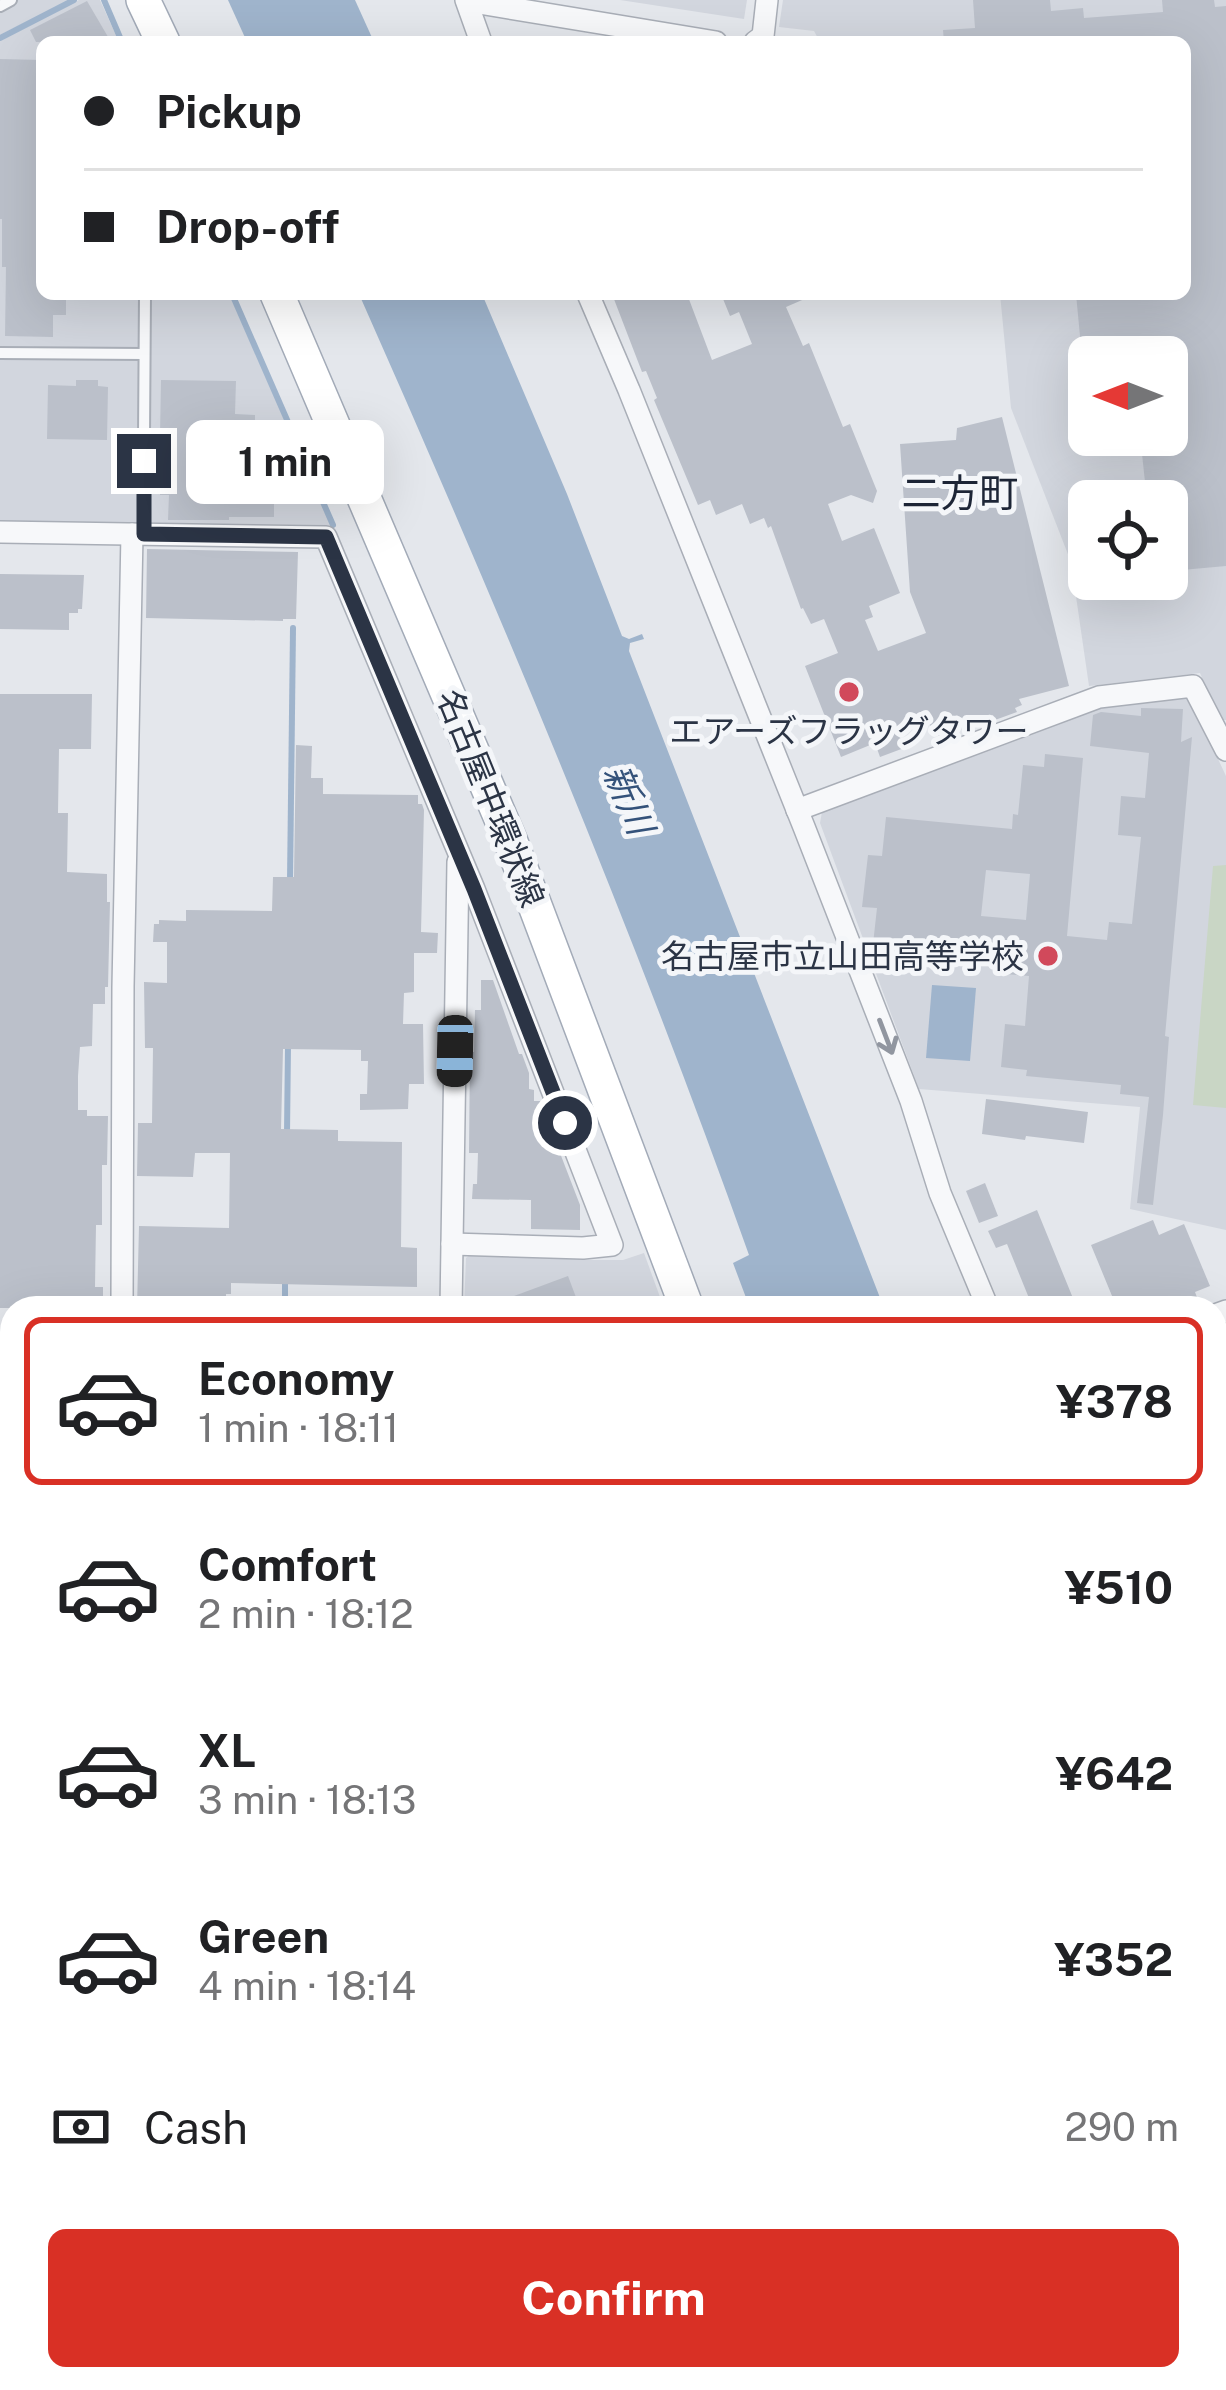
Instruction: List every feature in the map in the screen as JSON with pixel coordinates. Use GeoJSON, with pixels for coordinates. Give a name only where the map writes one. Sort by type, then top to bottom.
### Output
{"type":"FeatureCollection","features":[{"type":"Feature","properties":{"kind":"main road"},"geometry":{"type":"LineString","coordinates":[[143,0],[160,36]]}},
{"type":"Feature","properties":{"kind":"main road","name":"名古屋中環状線"},"geometry":{"type":"LineString","coordinates":[[280,300],[511,842],[682,1296]]}},
{"type":"Feature","properties":{"kind":"street"},"geometry":{"type":"LineString","coordinates":[[479,36],[466,0],[680,36]]}},
{"type":"Feature","properties":{"kind":"street"},"geometry":{"type":"LineString","coordinates":[[763,36],[767,0]]}},
{"type":"Feature","properties":{"kind":"street"},"geometry":{"type":"LineString","coordinates":[[591,300],[797,810],[983,1296]]}},
{"type":"Feature","properties":{"kind":"street"},"geometry":{"type":"LineString","coordinates":[[0,532],[326,537],[483,910],[612,1246],[452,1244]]}},
{"type":"Feature","properties":{"kind":"street"},"geometry":{"type":"LineString","coordinates":[[122,1296],[123,987],[138,534]]}},
{"type":"Feature","properties":{"kind":"street"},"geometry":{"type":"LineString","coordinates":[[797,810],[1099,697],[1192,686],[1226,750]]}},
{"type":"Feature","properties":{"kind":"street"},"geometry":{"type":"LineString","coordinates":[[445,1296],[452,1244],[459,856]]}},
{"type":"Feature","properties":{"kind":"lane"},"geometry":{"type":"LineString","coordinates":[[0,6],[11,0]]}},
{"type":"Feature","properties":{"kind":"lane"},"geometry":{"type":"LineString","coordinates":[[144,436],[145,300]]}},
{"type":"Feature","properties":{"kind":"lane"},"geometry":{"type":"LineString","coordinates":[[0,353],[144,354]]}},
{"type":"Feature","properties":{"kind":"lane"},"geometry":{"type":"LineString","coordinates":[[138,534],[144,461]]}},
{"type":"Feature","properties":{"kind":"shaded area"},"geometry":{"type":"Polygon","coordinates":[[[0,0],[69,0],[0,35],[0,0]]]}},
{"type":"Feature","properties":{"kind":"shaded area"},"geometry":{"type":"Polygon","coordinates":[[[79,0],[100,0],[116,36],[36,36],[36,300],[232,300],[331,525],[0,521],[0,41],[79,0]]]}},
{"type":"Feature","properties":{"kind":"shaded area"},"geometry":{"type":"Polygon","coordinates":[[[620,0],[747,0],[744,19],[620,0]]]}},
{"type":"Feature","properties":{"kind":"shaded area"},"geometry":{"type":"Polygon","coordinates":[[[783,0],[1226,0],[1226,720],[1221,720],[1200,673],[1089,686],[1077,600],[1188,600],[1188,480],[1068,480],[1068,554],[1011,408],[1001,300],[1191,300],[1191,36],[817,36],[814,31],[779,27],[783,0]]]}},
{"type":"Feature","properties":{"kind":"shaded area","name":"名古屋市立山田高等学校"},"geometry":{"type":"Polygon","coordinates":[[[1188,695],[1226,776],[1226,1230],[1130,1209],[1140,1107],[919,1089],[820,823],[822,812],[1103,705],[1188,695]]]}},
{"type":"Feature","properties":{"kind":"shaded area"},"geometry":{"type":"Polygon","coordinates":[[[644,1253],[660,1296],[464,1296],[466,1258],[471,1254],[579,1254],[580,1260],[623,1260],[644,1253]]]}},
{"type":"Feature","properties":{"kind":"green space"},"geometry":{"type":"Polygon","coordinates":[[[1226,865],[1226,1108],[1193,1105],[1213,866],[1226,865]]]}},
{"type":"Feature","properties":{"kind":"water"},"geometry":{"type":"Polygon","coordinates":[[[228,0],[355,0],[371,36],[244,36],[228,0]]]}},
{"type":"Feature","properties":{"kind":"water","name":"新川"},"geometry":{"type":"Polygon","coordinates":[[[362,300],[485,300],[622,636],[629,639],[642,634],[644,639],[630,643],[629,651],[879,1296],[745,1296],[733,1263],[749,1255],[705,1133],[463,532],[362,300]]]}},
{"type":"Feature","properties":{"kind":"water"},"geometry":{"type":"Polygon","coordinates":[[[932,985],[976,988],[970,1061],[926,1058],[932,985]]]}},
{"type":"Feature","properties":{"kind":"building"},"geometry":{"type":"Polygon","coordinates":[[[973,0],[1050,0],[1051,11],[1083,8],[1084,18],[1163,12],[1162,0],[1214,0],[1215,7],[1226,6],[1226,566],[1188,569],[1188,480],[1145,480],[1142,456],[1188,456],[1188,336],[1080,336],[1077,300],[1191,300],[1191,36],[944,36],[943,30],[975,28],[973,0]]]}},
{"type":"Feature","properties":{"kind":"building"},"geometry":{"type":"Polygon","coordinates":[[[87,1],[107,36],[36,36],[36,42],[30,30],[87,1]]]}},
{"type":"Feature","properties":{"kind":"building"},"geometry":{"type":"Polygon","coordinates":[[[0,59],[36,60],[36,300],[66,300],[66,315],[53,315],[53,337],[5,336],[6,267],[2,267],[0,59]]]}},
{"type":"Feature","properties":{"kind":"building"},"geometry":{"type":"Polygon","coordinates":[[[614,300],[689,300],[712,360],[752,344],[739,312],[730,316],[723,300],[802,300],[786,307],[803,346],[809,343],[843,427],[850,424],[877,491],[873,503],[851,495],[828,504],[842,541],[874,528],[900,593],[869,606],[873,617],[865,620],[878,651],[926,633],[910,592],[900,444],[956,440],[957,428],[1002,417],[1069,686],[1019,699],[1022,705],[1015,708],[1017,712],[995,720],[993,715],[935,737],[928,720],[898,732],[904,748],[880,757],[875,743],[841,757],[805,666],[838,653],[824,619],[811,624],[801,609],[764,518],[750,524],[742,504],[716,515],[710,500],[698,505],[646,371],[642,372],[614,300]]]}},
{"type":"Feature","properties":{"kind":"building"},"geometry":{"type":"Polygon","coordinates":[[[76,380],[98,380],[98,386],[108,387],[107,440],[47,439],[48,385],[76,386],[76,380]]]}},
{"type":"Feature","properties":{"kind":"building"},"geometry":{"type":"Polygon","coordinates":[[[161,380],[236,381],[235,414],[255,415],[255,437],[275,437],[275,450],[284,450],[286,494],[306,485],[314,502],[274,501],[274,517],[168,520],[169,495],[160,495],[160,461],[141,452],[141,445],[160,436],[161,380]]]}},
{"type":"Feature","properties":{"kind":"building"},"geometry":{"type":"Polygon","coordinates":[[[147,549],[298,552],[296,619],[146,618],[147,549]]]}},
{"type":"Feature","properties":{"kind":"building"},"geometry":{"type":"Polygon","coordinates":[[[0,574],[84,575],[82,609],[69,613],[69,630],[0,629],[0,574]]]}},
{"type":"Feature","properties":{"kind":"building"},"geometry":{"type":"Polygon","coordinates":[[[0,694],[92,694],[91,749],[59,749],[58,813],[68,813],[67,872],[107,874],[110,902],[105,1004],[93,1004],[92,1046],[80,1047],[78,1076],[78,1110],[87,1110],[87,1116],[108,1116],[102,1225],[96,1225],[95,1287],[103,1287],[103,1296],[0,1296],[0,694]]]}},
{"type":"Feature","properties":{"kind":"building"},"geometry":{"type":"Polygon","coordinates":[[[1141,708],[1183,709],[1181,742],[1192,737],[1153,1205],[1137,1203],[1149,1097],[1120,1094],[1121,1085],[1026,1076],[1027,1070],[1001,1067],[1005,1024],[1025,1026],[1029,976],[1004,974],[1006,957],[873,944],[877,908],[862,907],[868,855],[882,856],[886,817],[1012,829],[1023,765],[1044,767],[1045,754],[1083,758],[1067,936],[1107,940],[1109,922],[1132,924],[1141,837],[1118,835],[1121,796],[1145,798],[1149,753],[1090,746],[1093,715],[1141,716],[1141,708]],[[986,870],[981,916],[1026,920],[1030,874],[986,870]]]}},
{"type":"Feature","properties":{"kind":"building"},"geometry":{"type":"Polygon","coordinates":[[[296,745],[312,746],[311,778],[323,778],[323,794],[418,795],[424,810],[421,932],[438,933],[437,953],[414,953],[414,992],[404,993],[403,1024],[423,1024],[424,1084],[409,1084],[408,1109],[360,1110],[360,1094],[367,1094],[368,1061],[361,1061],[361,1050],[283,1049],[281,1129],[338,1130],[338,1141],[402,1142],[401,1247],[417,1248],[417,1287],[231,1283],[231,1294],[226,1296],[137,1296],[139,1226],[229,1228],[230,1153],[195,1153],[193,1177],[137,1176],[138,1123],[152,1123],[153,1048],[145,1048],[144,982],[167,983],[167,942],[153,942],[154,924],[186,921],[186,910],[272,911],[273,877],[294,877],[296,745]]]}},
{"type":"Feature","properties":{"kind":"building"},"geometry":{"type":"Polygon","coordinates":[[[481,980],[493,980],[529,1073],[529,1089],[534,1090],[534,1101],[540,1101],[580,1205],[580,1230],[531,1229],[531,1200],[472,1199],[478,1153],[469,1153],[470,1052],[474,1052],[475,1010],[481,1010],[481,980]]]}},
{"type":"Feature","properties":{"kind":"building"},"geometry":{"type":"Polygon","coordinates":[[[986,1099],[1088,1112],[1084,1143],[982,1134],[986,1099]]]}},
{"type":"Feature","properties":{"kind":"building"},"geometry":{"type":"Polygon","coordinates":[[[985,1183],[998,1216],[979,1223],[966,1191],[985,1183]]]}},
{"type":"Feature","properties":{"kind":"building"},"geometry":{"type":"Polygon","coordinates":[[[1037,1210],[1072,1296],[1028,1296],[1007,1244],[996,1248],[988,1231],[1037,1210]]]}},
{"type":"Feature","properties":{"kind":"building"},"geometry":{"type":"Polygon","coordinates":[[[1153,1220],[1159,1235],[1184,1224],[1210,1286],[1195,1292],[1196,1296],[1112,1296],[1091,1245],[1153,1220]]]}},
{"type":"Feature","properties":{"kind":"building"},"geometry":{"type":"Polygon","coordinates":[[[568,1276],[576,1296],[514,1296],[568,1276]]]}},
{"type":"Feature","properties":{"kind":"waterway"},"geometry":{"type":"LineString","coordinates":[[0,38],[74,0]]}},
{"type":"Feature","properties":{"kind":"waterway"},"geometry":{"type":"LineString","coordinates":[[104,0],[119,36]]}},
{"type":"Feature","properties":{"kind":"waterway"},"geometry":{"type":"LineString","coordinates":[[235,300],[333,525]]}},
{"type":"Feature","properties":{"kind":"waterway"},"geometry":{"type":"LineString","coordinates":[[290,882],[293,628]]}},
{"type":"Feature","properties":{"kind":"waterway"},"geometry":{"type":"LineString","coordinates":[[287,1134],[288,1045]]}},
{"type":"Feature","properties":{"kind":"waterway"},"geometry":{"type":"LineString","coordinates":[[285,1279],[285,1296]]}},
{"type":"Feature","properties":{"kind":"place","name":"エアーズフラッグタワー"},"geometry":{"type":"Point","coordinates":[849,692]}},
{"type":"Feature","properties":{"kind":"place","name":"名古屋市立山田高等学校"},"geometry":{"type":"Point","coordinates":[1048,956]}},
{"type":"Feature","properties":{"kind":"district","name":"二方町"},"geometry":{"type":"Point","coordinates":[960,493]}},
{"type":"Feature","properties":{"kind":"route"},"geometry":{"type":"LineString","coordinates":[[144,461],[144,534],[326,537],[474,889],[565,1123]]}}]}
